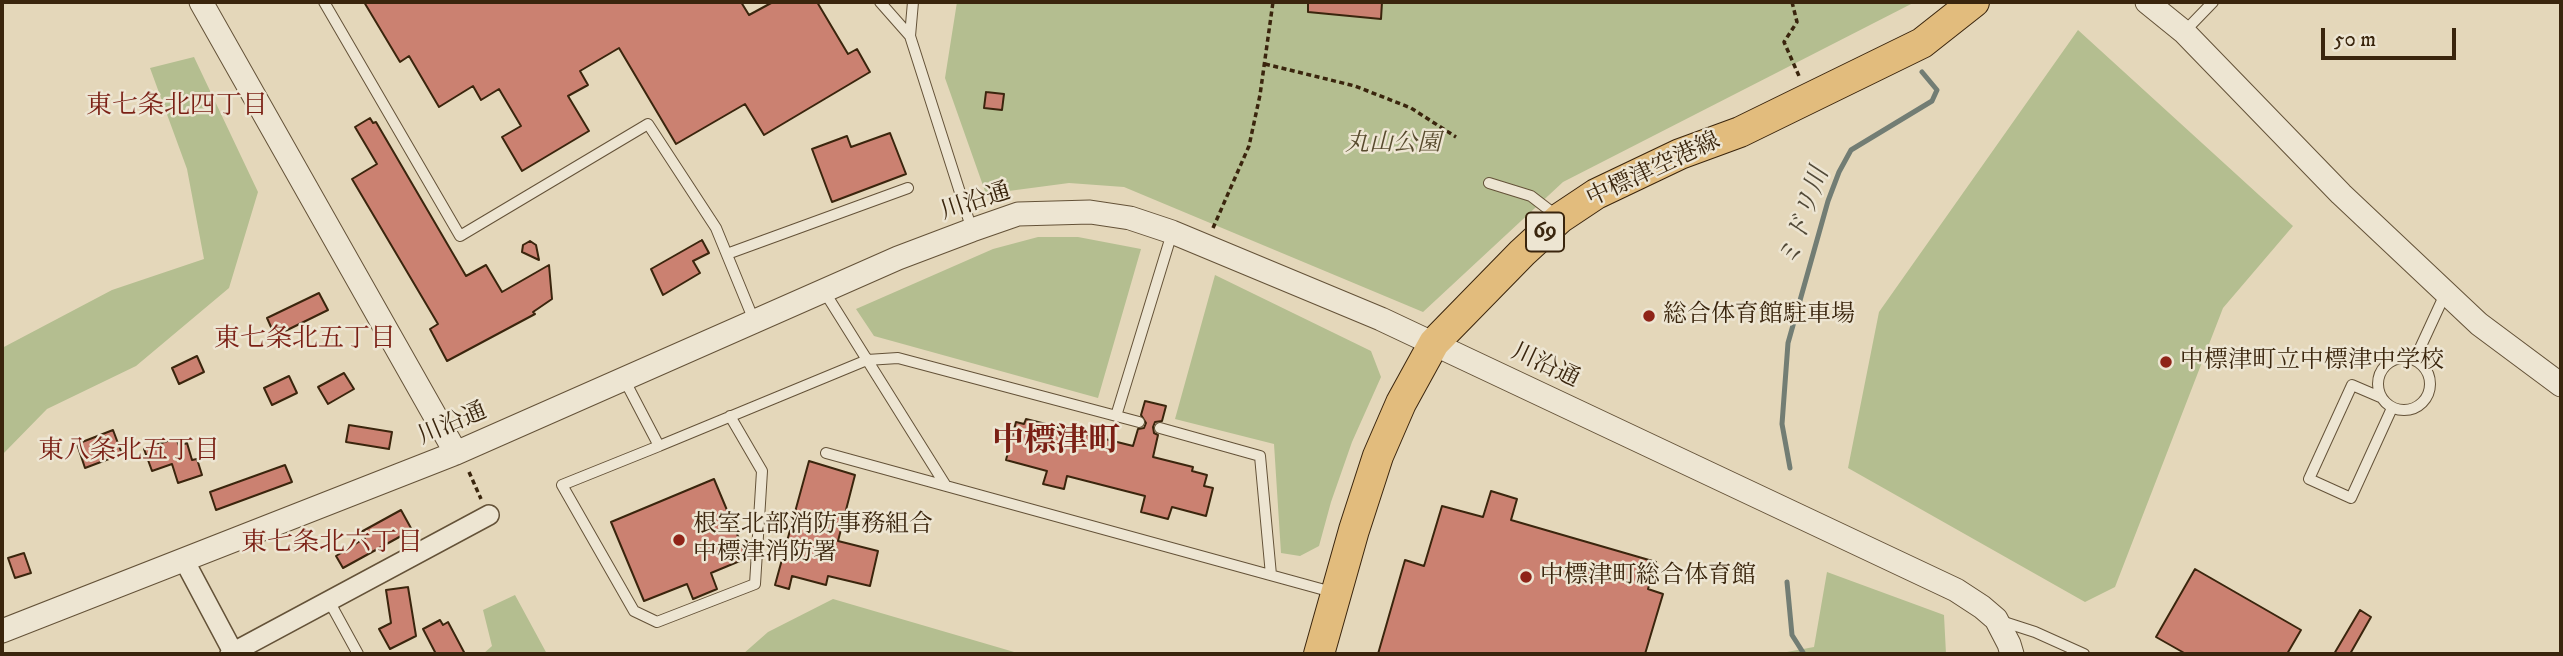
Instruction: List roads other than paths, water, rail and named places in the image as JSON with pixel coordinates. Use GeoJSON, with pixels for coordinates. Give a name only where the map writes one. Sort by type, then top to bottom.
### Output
{"type":"FeatureCollection","features":[{"type":"Feature","properties":{"kind":"main road","name":"中標津空港線"},"geometry":{"type":"LineString","coordinates":[[1319,654],[1378,456],[1401,403],[1434,343],[1522,253],[1560,218],[1608,188],[1680,154],[1740,132],[1922,43],[1974,2]]}},
{"type":"Feature","properties":{"kind":"street"},"geometry":{"type":"LineString","coordinates":[[201,2],[456,453]]}},
{"type":"Feature","properties":{"kind":"street"},"geometry":{"type":"LineString","coordinates":[[2147,2],[2184,32],[2341,194],[2479,324],[2561,385]]}},
{"type":"Feature","properties":{"kind":"street","name":"川沿通"},"geometry":{"type":"LineString","coordinates":[[2,631],[456,453],[898,258],[1018,214],[1090,212],[1130,218],[1172,232],[1381,319],[1956,590],[1996,619]]}},
{"type":"Feature","properties":{"kind":"street"},"geometry":{"type":"LineString","coordinates":[[184,560],[231,653],[489,515]]}},
{"type":"Feature","properties":{"kind":"street"},"geometry":{"type":"LineString","coordinates":[[1996,619],[2010,644],[2012,654]]}},
{"type":"Feature","properties":{"kind":"lane"},"geometry":{"type":"LineString","coordinates":[[324,2],[460,236],[648,124],[716,228],[755,323]]}},
{"type":"Feature","properties":{"kind":"lane"},"geometry":{"type":"LineString","coordinates":[[880,2],[910,36]]}},
{"type":"Feature","properties":{"kind":"lane"},"geometry":{"type":"LineString","coordinates":[[913,2],[910,36],[972,230]]}},
{"type":"Feature","properties":{"kind":"lane"},"geometry":{"type":"LineString","coordinates":[[2184,32],[2213,2]]}},
{"type":"Feature","properties":{"kind":"lane"},"geometry":{"type":"LineString","coordinates":[[1489,183],[1531,196],[1560,218]]}},
{"type":"Feature","properties":{"kind":"lane"},"geometry":{"type":"LineString","coordinates":[[727,254],[908,188]]}},
{"type":"Feature","properties":{"kind":"lane"},"geometry":{"type":"LineString","coordinates":[[1116,416],[1172,232]]}},
{"type":"Feature","properties":{"kind":"lane"},"geometry":{"type":"LineString","coordinates":[[824,291],[946,486]]}},
{"type":"Feature","properties":{"kind":"lane"},"geometry":{"type":"LineString","coordinates":[[2415,359],[2446,293]]}},
{"type":"Feature","properties":{"kind":"lane"},"geometry":{"type":"LineString","coordinates":[[2380,397],[2377,380],[2384,365],[2398,357],[2415,359],[2427,371],[2430,387],[2427,395],[2423,402],[2409,411],[2392,408],[2380,397],[2353,385],[2309,479],[2351,498],[2392,408]]}},
{"type":"Feature","properties":{"kind":"lane"},"geometry":{"type":"LineString","coordinates":[[730,416],[762,471],[754,584],[657,622],[634,611],[562,485],[659,446],[730,416],[867,360],[898,358],[1139,422]]}},
{"type":"Feature","properties":{"kind":"lane"},"geometry":{"type":"LineString","coordinates":[[624,379],[659,446]]}},
{"type":"Feature","properties":{"kind":"lane"},"geometry":{"type":"LineString","coordinates":[[1160,428],[1260,456],[1271,575]]}},
{"type":"Feature","properties":{"kind":"lane"},"geometry":{"type":"LineString","coordinates":[[825,453],[1336,593]]}},
{"type":"Feature","properties":{"kind":"lane"},"geometry":{"type":"LineString","coordinates":[[329,601],[358,654]]}},
{"type":"Feature","properties":{"kind":"lane"},"geometry":{"type":"LineString","coordinates":[[1996,619],[2035,632],[2084,654]]}},
{"type":"Feature","properties":{"kind":"waterway","name":"ミドリ川"},"geometry":{"type":"LineString","coordinates":[[1790,468],[1782,424],[1788,343],[1828,201],[1851,150],[1932,101],[1937,90],[1922,72]]}},
{"type":"Feature","properties":{"kind":"waterway","name":"ミドリ川"},"geometry":{"type":"LineString","coordinates":[[1787,582],[1792,635],[1804,654]]}},
{"type":"Feature","properties":{"kind":"place","name":"総合体育館駐車場"},"geometry":{"type":"Point","coordinates":[1649,316]}},
{"type":"Feature","properties":{"kind":"place","name":"中標津町立中標津中学校"},"geometry":{"type":"Point","coordinates":[2166,362]}},
{"type":"Feature","properties":{"kind":"place","name":"根室北部消防事務組合 中標津消防署"},"geometry":{"type":"Point","coordinates":[679,540]}},
{"type":"Feature","properties":{"kind":"place","name":"中標津町総合体育館"},"geometry":{"type":"Point","coordinates":[1526,577]}},
{"type":"Feature","properties":{"kind":"district","name":"東七条北四丁目"},"geometry":{"type":"Point","coordinates":[177,108]}},
{"type":"Feature","properties":{"kind":"district","name":"東七条北五丁目"},"geometry":{"type":"Point","coordinates":[305,341]}},
{"type":"Feature","properties":{"kind":"district","name":"中標津町"},"geometry":{"type":"Point","coordinates":[1056,443]}},
{"type":"Feature","properties":{"kind":"district","name":"東八条北五丁目"},"geometry":{"type":"Point","coordinates":[129,453]}},
{"type":"Feature","properties":{"kind":"district","name":"東七条北六丁目"},"geometry":{"type":"Point","coordinates":[332,545]}},
{"type":"Feature","properties":{"kind":"park label","name":"丸山公園"},"geometry":{"type":"Point","coordinates":[1393,145]}}]}
